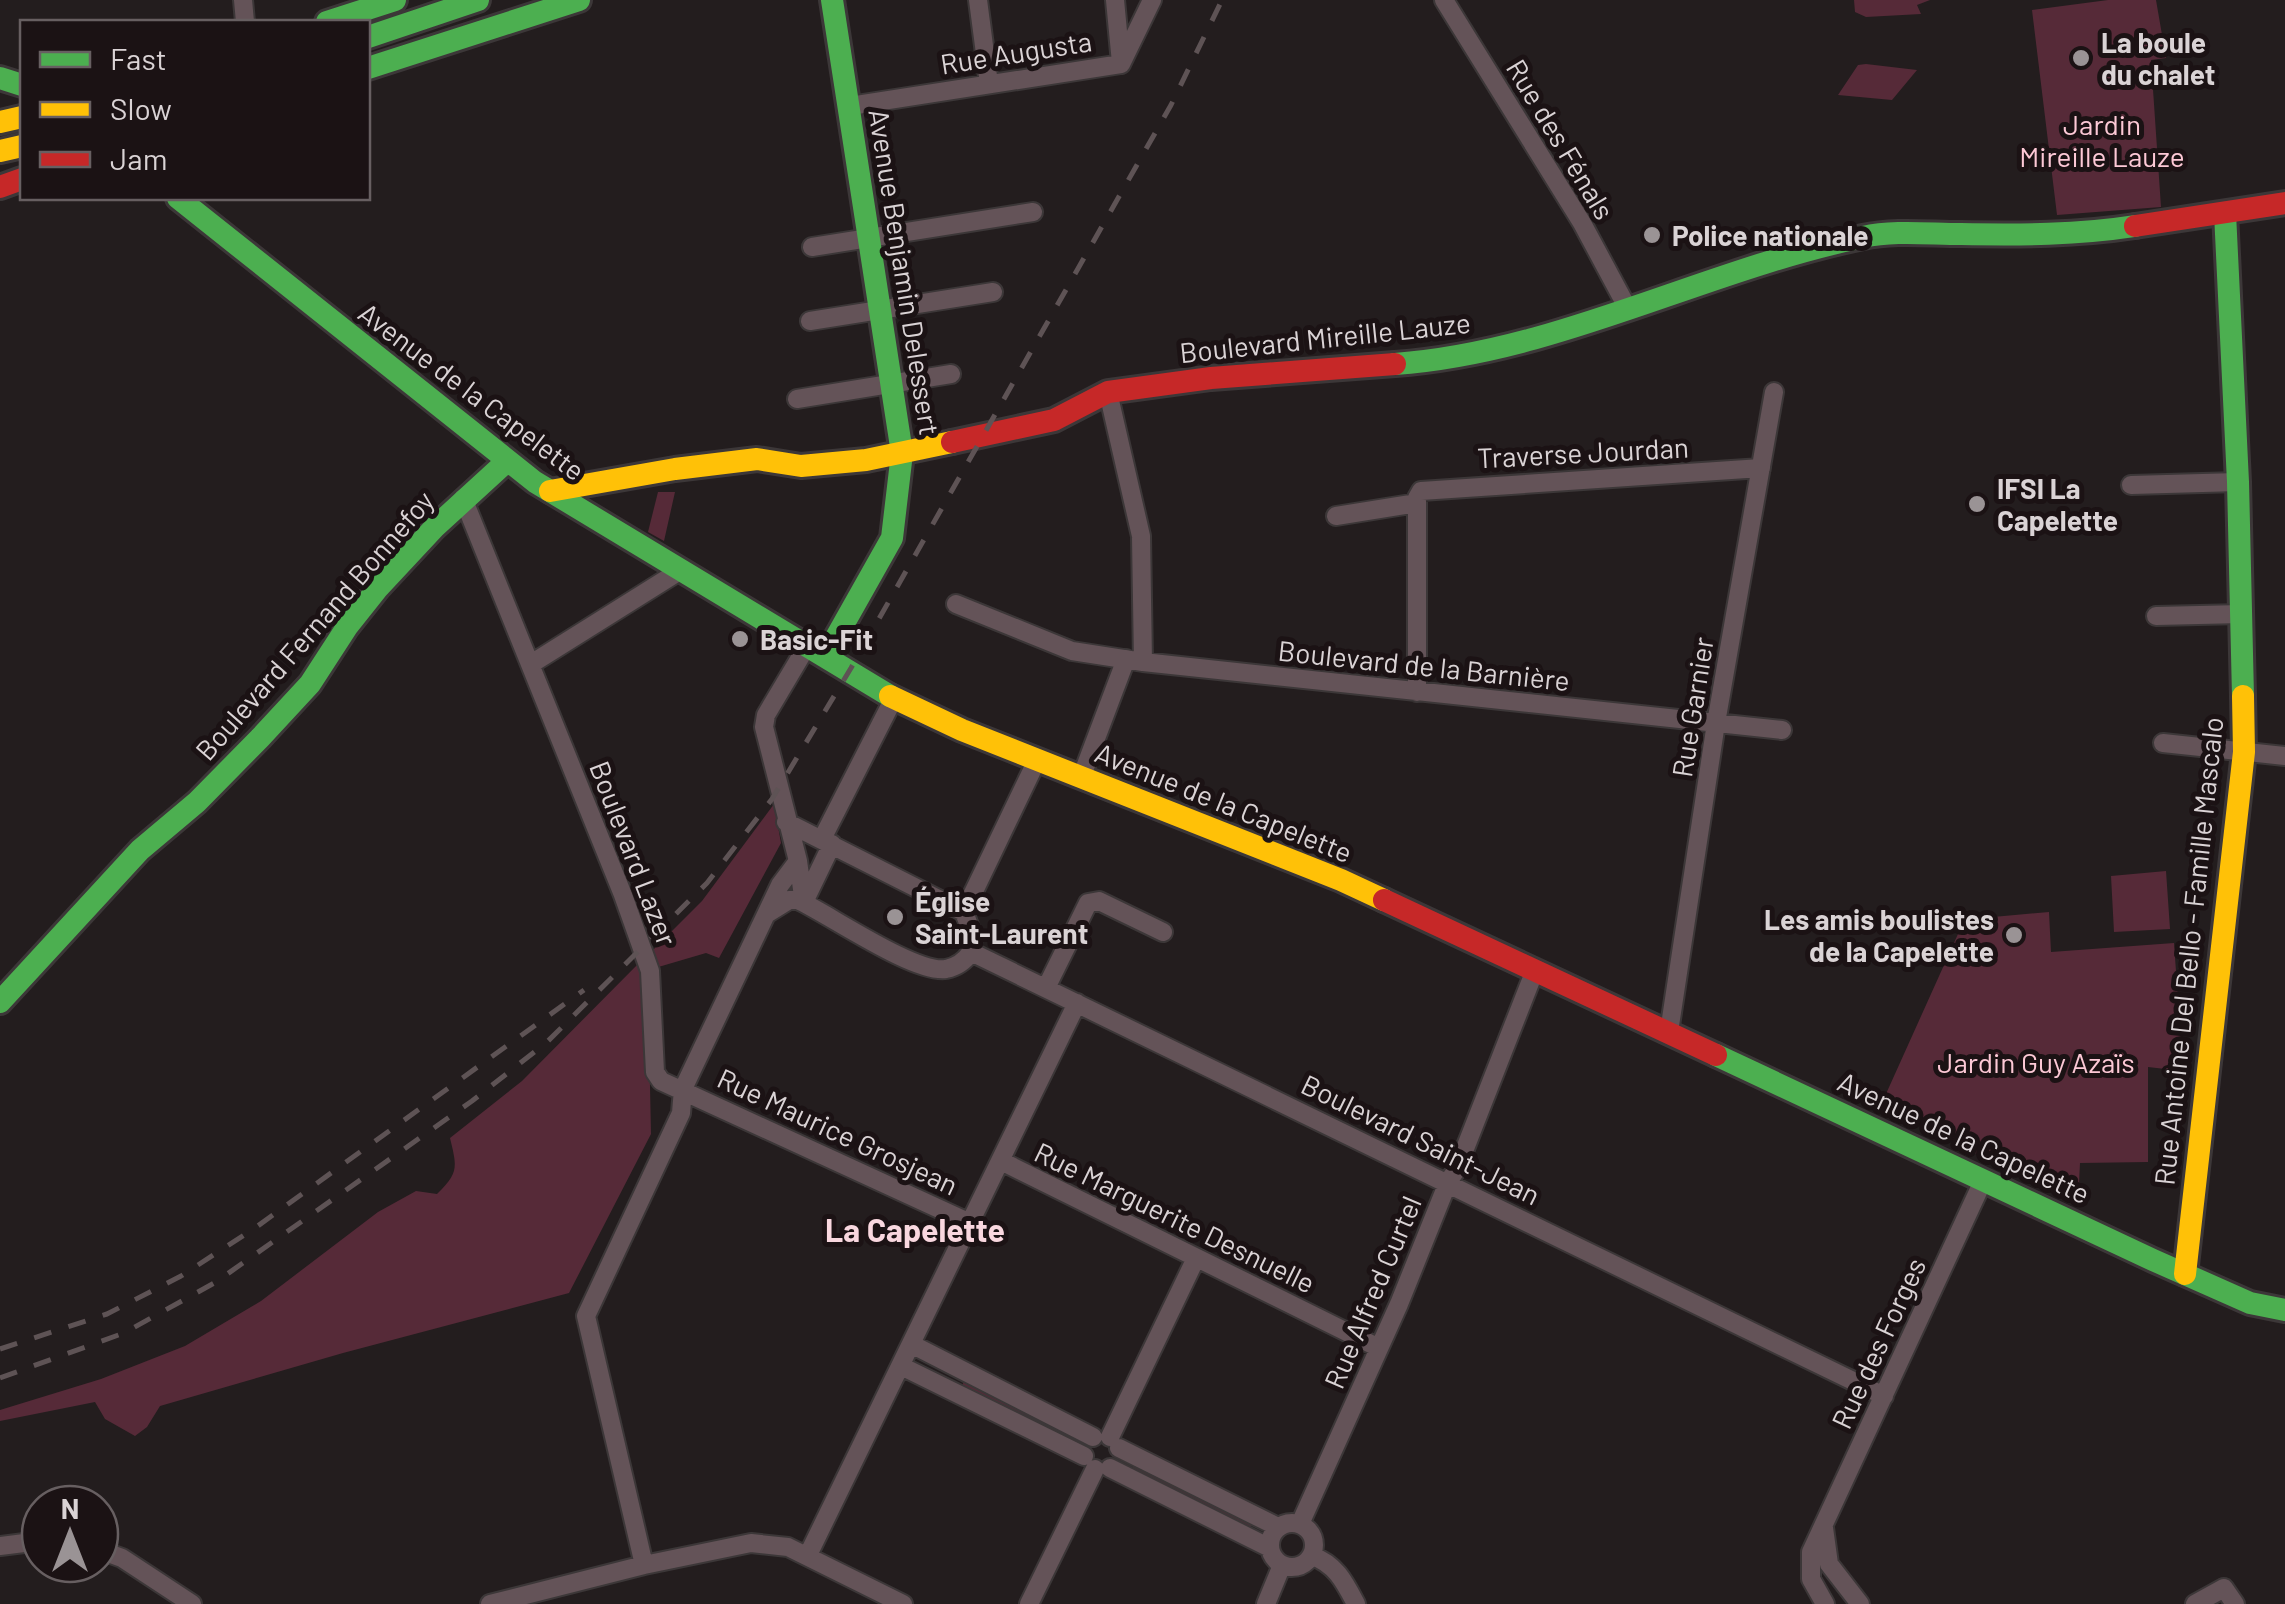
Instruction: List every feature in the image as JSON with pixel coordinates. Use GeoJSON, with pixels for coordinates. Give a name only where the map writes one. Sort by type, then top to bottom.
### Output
{"type":"FeatureCollection","features":[{"type":"Feature","properties":{"kind":"main road"},"geometry":{"type":"LineString","coordinates":[[332,20],[395,0]]}},
{"type":"Feature","properties":{"kind":"main road"},"geometry":{"type":"LineString","coordinates":[[370,36],[478,0]]}},
{"type":"Feature","properties":{"kind":"main road"},"geometry":{"type":"LineString","coordinates":[[370,70],[462,36],[578,0]]}},
{"type":"Feature","properties":{"kind":"main road","name":"Avenue Benjamin Delessert"},"geometry":{"type":"LineString","coordinates":[[816,651],[892,538],[902,452],[832,0]]}},
{"type":"Feature","properties":{"kind":"main road","name":"Avenue de la Capelette"},"geometry":{"type":"LineString","coordinates":[[165,200],[212,228]]}},
{"type":"Feature","properties":{"kind":"main road","name":"Avenue de la Capelette"},"geometry":{"type":"LineString","coordinates":[[180,200],[550,492],[894,698],[962,730],[1341,880],[2250,1304],[2285,1310]]}},
{"type":"Feature","properties":{"kind":"main road","name":"Boulevard Mireille Lauze"},"geometry":{"type":"LineString","coordinates":[[550,492],[675,469],[757,459],[801,466],[902,452],[1054,420],[1108,392],[1212,378],[1436,361],[1528,342],[1771,260],[1867,236],[2078,235],[2285,203]]}},
{"type":"Feature","properties":{"kind":"main road","name":"Rue Antoine Del Bello - Famille Mascalo"},"geometry":{"type":"LineString","coordinates":[[2185,1274],[2244,752],[2238,482],[2225,213]]}},
{"type":"Feature","properties":{"kind":"main road","name":"Boulevard Fernand Bonnefoy"},"geometry":{"type":"LineString","coordinates":[[0,1002],[140,850],[215,786],[310,684],[361,608],[464,498],[507,461]]}},
{"type":"Feature","properties":{"kind":"street"},"geometry":{"type":"LineString","coordinates":[[978,0],[989,84]]}},
{"type":"Feature","properties":{"kind":"street"},"geometry":{"type":"LineString","coordinates":[[1114,0],[1121,64]]}},
{"type":"Feature","properties":{"kind":"street","name":"Rue Augusta"},"geometry":{"type":"LineString","coordinates":[[850,106],[1121,64],[1152,0]]}},
{"type":"Feature","properties":{"kind":"street","name":"Rue des Fénals"},"geometry":{"type":"LineString","coordinates":[[1444,0],[1582,223],[1628,309]]}},
{"type":"Feature","properties":{"kind":"street"},"geometry":{"type":"LineString","coordinates":[[812,247],[1033,212]]}},
{"type":"Feature","properties":{"kind":"street"},"geometry":{"type":"LineString","coordinates":[[810,321],[993,292]]}},
{"type":"Feature","properties":{"kind":"street"},"geometry":{"type":"LineString","coordinates":[[798,399],[951,374]]}},
{"type":"Feature","properties":{"kind":"street"},"geometry":{"type":"LineString","coordinates":[[1081,778],[1134,661],[1142,536],[1108,392]]}},
{"type":"Feature","properties":{"kind":"street","name":"Rue Garnier"},"geometry":{"type":"LineString","coordinates":[[1669,1032],[1716,724],[1774,392]]}},
{"type":"Feature","properties":{"kind":"street","name":"Traverse Jourdan"},"geometry":{"type":"LineString","coordinates":[[1418,502],[1426,488],[1761,468]]}},
{"type":"Feature","properties":{"kind":"street"},"geometry":{"type":"LineString","coordinates":[[2131,485],[2238,482]]}},
{"type":"Feature","properties":{"kind":"street"},"geometry":{"type":"LineString","coordinates":[[589,515],[606,483]]}},
{"type":"Feature","properties":{"kind":"street","name":"Boulevard Lazer"},"geometry":{"type":"LineString","coordinates":[[464,498],[650,971],[655,1072],[661,1081],[683,1088]]}},
{"type":"Feature","properties":{"kind":"street"},"geometry":{"type":"LineString","coordinates":[[1336,516],[1418,502],[1417,692]]}},
{"type":"Feature","properties":{"kind":"street"},"geometry":{"type":"LineString","coordinates":[[531,664],[681,570]]}},
{"type":"Feature","properties":{"kind":"street","name":"Boulevard de la Barnière"},"geometry":{"type":"LineString","coordinates":[[956,604],[1072,650],[1134,661],[1782,730]]}},
{"type":"Feature","properties":{"kind":"street"},"geometry":{"type":"LineString","coordinates":[[2156,616],[2242,614]]}},
{"type":"Feature","properties":{"kind":"street"},"geometry":{"type":"LineString","coordinates":[[804,902],[798,861],[764,727],[766,715],[816,651]]}},
{"type":"Feature","properties":{"kind":"street"},"geometry":{"type":"LineString","coordinates":[[804,902],[827,842],[894,698]]}},
{"type":"Feature","properties":{"kind":"street"},"geometry":{"type":"LineString","coordinates":[[2163,744],[2285,756]]}},
{"type":"Feature","properties":{"kind":"street"},"geometry":{"type":"LineString","coordinates":[[964,912],[1037,760]]}},
{"type":"Feature","properties":{"kind":"street"},"geometry":{"type":"LineString","coordinates":[[768,914],[789,900],[804,902],[922,966],[944,970],[957,965],[971,952],[973,936],[964,912],[786,822]]}},
{"type":"Feature","properties":{"kind":"street"},"geometry":{"type":"LineString","coordinates":[[644,1565],[586,1316],[680,1112],[683,1088],[780,885],[798,861]]}},
{"type":"Feature","properties":{"kind":"street"},"geometry":{"type":"LineString","coordinates":[[1046,988],[1088,903],[1099,902],[1162,932]]}},
{"type":"Feature","properties":{"kind":"street","name":"Boulevard Saint-Jean"},"geometry":{"type":"LineString","coordinates":[[971,952],[1884,1396]]}},
{"type":"Feature","properties":{"kind":"street","name":"Rue Alfred Curtel"},"geometry":{"type":"LineString","coordinates":[[1300,1524],[1448,1182],[1460,1164],[1535,970]]}},
{"type":"Feature","properties":{"kind":"street"},"geometry":{"type":"LineString","coordinates":[[808,1555],[1077,1003]]}},
{"type":"Feature","properties":{"kind":"street","name":"Rue Maurice Grosjean"},"geometry":{"type":"LineString","coordinates":[[683,1088],[970,1223]]}},
{"type":"Feature","properties":{"kind":"street","name":"Rue Marguerite Desnuelle"},"geometry":{"type":"LineString","coordinates":[[1001,1161],[1379,1348]]}},
{"type":"Feature","properties":{"kind":"street","name":"Rue des Forges"},"geometry":{"type":"LineString","coordinates":[[1811,1580],[1811,1552],[1983,1181]]}},
{"type":"Feature","properties":{"kind":"street"},"geometry":{"type":"LineString","coordinates":[[1096,1464],[1084,1448],[1107,1441],[1196,1258]]}},
{"type":"Feature","properties":{"kind":"street"},"geometry":{"type":"LineString","coordinates":[[906,1355],[1107,1441],[1278,1527]]}},
{"type":"Feature","properties":{"kind":"street"},"geometry":{"type":"LineString","coordinates":[[906,1355],[1096,1464],[1270,1548],[1282,1564],[1297,1567],[1312,1556]]}},
{"type":"Feature","properties":{"kind":"street"},"geometry":{"type":"LineString","coordinates":[[1028,1604],[1096,1464],[1119,1456],[1107,1441]]}},
{"type":"Feature","properties":{"kind":"street"},"geometry":{"type":"LineString","coordinates":[[1270,1548],[1278,1527],[1289,1522],[1300,1524],[1312,1535],[1312,1556]]}},
{"type":"Feature","properties":{"kind":"street"},"geometry":{"type":"LineString","coordinates":[[1824,1528],[1829,1564],[1854,1597]]}},
{"type":"Feature","properties":{"kind":"street"},"geometry":{"type":"LineString","coordinates":[[490,1604],[520,1600],[644,1565],[750,1544],[788,1547],[903,1604]]}},
{"type":"Feature","properties":{"kind":"street"},"geometry":{"type":"LineString","coordinates":[[1312,1556],[1332,1566],[1356,1604]]}},
{"type":"Feature","properties":{"kind":"street"},"geometry":{"type":"LineString","coordinates":[[120,1557],[192,1604]]}},
{"type":"Feature","properties":{"kind":"street"},"geometry":{"type":"LineString","coordinates":[[1266,1604],[1282,1564]]}},
{"type":"Feature","properties":{"kind":"street"},"geometry":{"type":"LineString","coordinates":[[1825,1604],[1811,1580],[1829,1579],[1854,1597]]}},
{"type":"Feature","properties":{"kind":"street"},"geometry":{"type":"LineString","coordinates":[[2195,1604],[2224,1588],[2235,1604]]}},
{"type":"Feature","properties":{"kind":"green space"},"geometry":{"type":"Polygon","coordinates":[[[1854,0],[1930,0],[1917,5],[1921,14],[1866,17],[1855,12],[1854,0]]]}},
{"type":"Feature","properties":{"kind":"green space","name":"Jardin Mireille Lauze"},"geometry":{"type":"Polygon","coordinates":[[[2108,0],[2156,0],[2166,58],[2151,60],[2161,207],[2057,215],[2032,10],[2108,0]]]}},
{"type":"Feature","properties":{"kind":"green space"},"geometry":{"type":"Polygon","coordinates":[[[1858,65],[1917,70],[1892,100],[1838,95],[1858,65]]]}},
{"type":"Feature","properties":{"kind":"green space"},"geometry":{"type":"Polygon","coordinates":[[[658,492],[675,492],[664,541],[648,532],[658,492]]]}},
{"type":"Feature","properties":{"kind":"green space"},"geometry":{"type":"Polygon","coordinates":[[[774,804],[781,843],[719,958],[706,953],[655,968],[650,953],[702,901],[774,804]]]}},
{"type":"Feature","properties":{"kind":"green space"},"geometry":{"type":"Polygon","coordinates":[[[2166,871],[2170,929],[2114,932],[2111,876],[2166,871]]]}},
{"type":"Feature","properties":{"kind":"green space","name":"Jardin Guy Azaïs"},"geometry":{"type":"Polygon","coordinates":[[[2049,912],[2051,952],[2174,943],[2183,1071],[2148,1067],[2148,1162],[2080,1163],[2078,1204],[2065,1194],[1993,1165],[1945,1133],[1881,1105],[1958,934],[1960,920],[2049,912]]]}},
{"type":"Feature","properties":{"kind":"green space"},"geometry":{"type":"Polygon","coordinates":[[[640,962],[648,991],[651,1134],[569,1293],[160,1406],[147,1427],[135,1436],[105,1419],[95,1402],[0,1421],[0,1410],[101,1379],[185,1346],[261,1301],[378,1212],[416,1191],[437,1194],[454,1169],[450,1138],[522,1081],[640,962]]]}},
{"type":"Feature","properties":{"kind":"green space"},"geometry":{"type":"Polygon","coordinates":[[[964,1381],[1073,1435],[1068,1444],[960,1391],[964,1381]]]}},
{"type":"Feature","properties":{"kind":"green space"},"geometry":{"type":"Polygon","coordinates":[[[1135,1464],[1253,1522],[1248,1531],[1130,1473],[1135,1464]]]}},
{"type":"Feature","properties":{"kind":"railway"},"geometry":{"type":"LineString","coordinates":[[0,1378],[124,1333],[216,1282],[472,1101],[547,1042],[707,883],[772,799],[851,668],[1171,105],[1222,0]]}},
{"type":"Feature","properties":{"kind":"railway"},"geometry":{"type":"LineString","coordinates":[[0,1349],[107,1314],[181,1276],[255,1228],[584,990]]}},
{"type":"Feature","properties":{"kind":"traffic: fast"},"geometry":{"type":"LineString","coordinates":[[333,20],[395,0]]}},
{"type":"Feature","properties":{"kind":"traffic: fast"},"geometry":{"type":"LineString","coordinates":[[370,36],[478,0]]}},
{"type":"Feature","properties":{"kind":"traffic: fast"},"geometry":{"type":"LineString","coordinates":[[370,67],[579,0]]}},
{"type":"Feature","properties":{"kind":"traffic: fast"},"geometry":{"type":"LineString","coordinates":[[825,657],[892,538],[902,453],[832,0]]}},
{"type":"Feature","properties":{"kind":"traffic: fast"},"geometry":{"type":"LineString","coordinates":[[0,78],[20,84]]}},
{"type":"Feature","properties":{"kind":"traffic: fast"},"geometry":{"type":"LineString","coordinates":[[181,200],[535,482],[890,696]]}},
{"type":"Feature","properties":{"kind":"traffic: fast"},"geometry":{"type":"LineString","coordinates":[[2225,213],[2243,696]]}},
{"type":"Feature","properties":{"kind":"traffic: fast"},"geometry":{"type":"LineString","coordinates":[[1395,364],[1515,344],[1804,251],[1863,237],[1899,233],[2048,234],[2135,226]]}},
{"type":"Feature","properties":{"kind":"traffic: fast"},"geometry":{"type":"LineString","coordinates":[[0,1002],[140,850],[197,802],[260,738],[310,684],[378,588],[434,528],[507,461]]}},
{"type":"Feature","properties":{"kind":"traffic: fast"},"geometry":{"type":"LineString","coordinates":[[1716,1055],[2153,1260],[2250,1303],[2285,1310]]}},
{"type":"Feature","properties":{"kind":"traffic: slow"},"geometry":{"type":"LineString","coordinates":[[0,122],[20,117]]}},
{"type":"Feature","properties":{"kind":"traffic: slow"},"geometry":{"type":"LineString","coordinates":[[0,151],[20,146]]}},
{"type":"Feature","properties":{"kind":"traffic: slow"},"geometry":{"type":"LineString","coordinates":[[550,491],[757,459],[801,466],[866,460],[952,442]]}},
{"type":"Feature","properties":{"kind":"traffic: slow"},"geometry":{"type":"LineString","coordinates":[[890,696],[962,730],[1384,900]]}},
{"type":"Feature","properties":{"kind":"traffic: slow"},"geometry":{"type":"LineString","coordinates":[[2185,1274],[2244,752],[2243,696]]}},
{"type":"Feature","properties":{"kind":"traffic: jam"},"geometry":{"type":"LineString","coordinates":[[0,187],[20,180]]}},
{"type":"Feature","properties":{"kind":"traffic: jam"},"geometry":{"type":"LineString","coordinates":[[2135,226],[2285,203]]}},
{"type":"Feature","properties":{"kind":"traffic: jam"},"geometry":{"type":"LineString","coordinates":[[952,442],[1054,420],[1108,392],[1211,378],[1395,364]]}},
{"type":"Feature","properties":{"kind":"traffic: jam"},"geometry":{"type":"LineString","coordinates":[[1384,900],[1716,1055]]}},
{"type":"Feature","properties":{"kind":"place","name":"La boule du chalet"},"geometry":{"type":"Point","coordinates":[2081,58]}},
{"type":"Feature","properties":{"kind":"place","name":"Police nationale"},"geometry":{"type":"Point","coordinates":[1652,235]}},
{"type":"Feature","properties":{"kind":"place","name":"IFSI La Capelette"},"geometry":{"type":"Point","coordinates":[1977,504]}},
{"type":"Feature","properties":{"kind":"place","name":"Basic-Fit"},"geometry":{"type":"Point","coordinates":[740,639]}},
{"type":"Feature","properties":{"kind":"place","name":"Église Saint-Laurent"},"geometry":{"type":"Point","coordinates":[895,917]}},
{"type":"Feature","properties":{"kind":"place","name":"Les amis boulistes de la Capelette"},"geometry":{"type":"Point","coordinates":[2014,935]}},
{"type":"Feature","properties":{"kind":"district","name":"La Capelette"},"geometry":{"type":"Point","coordinates":[915,1229]}}]}
